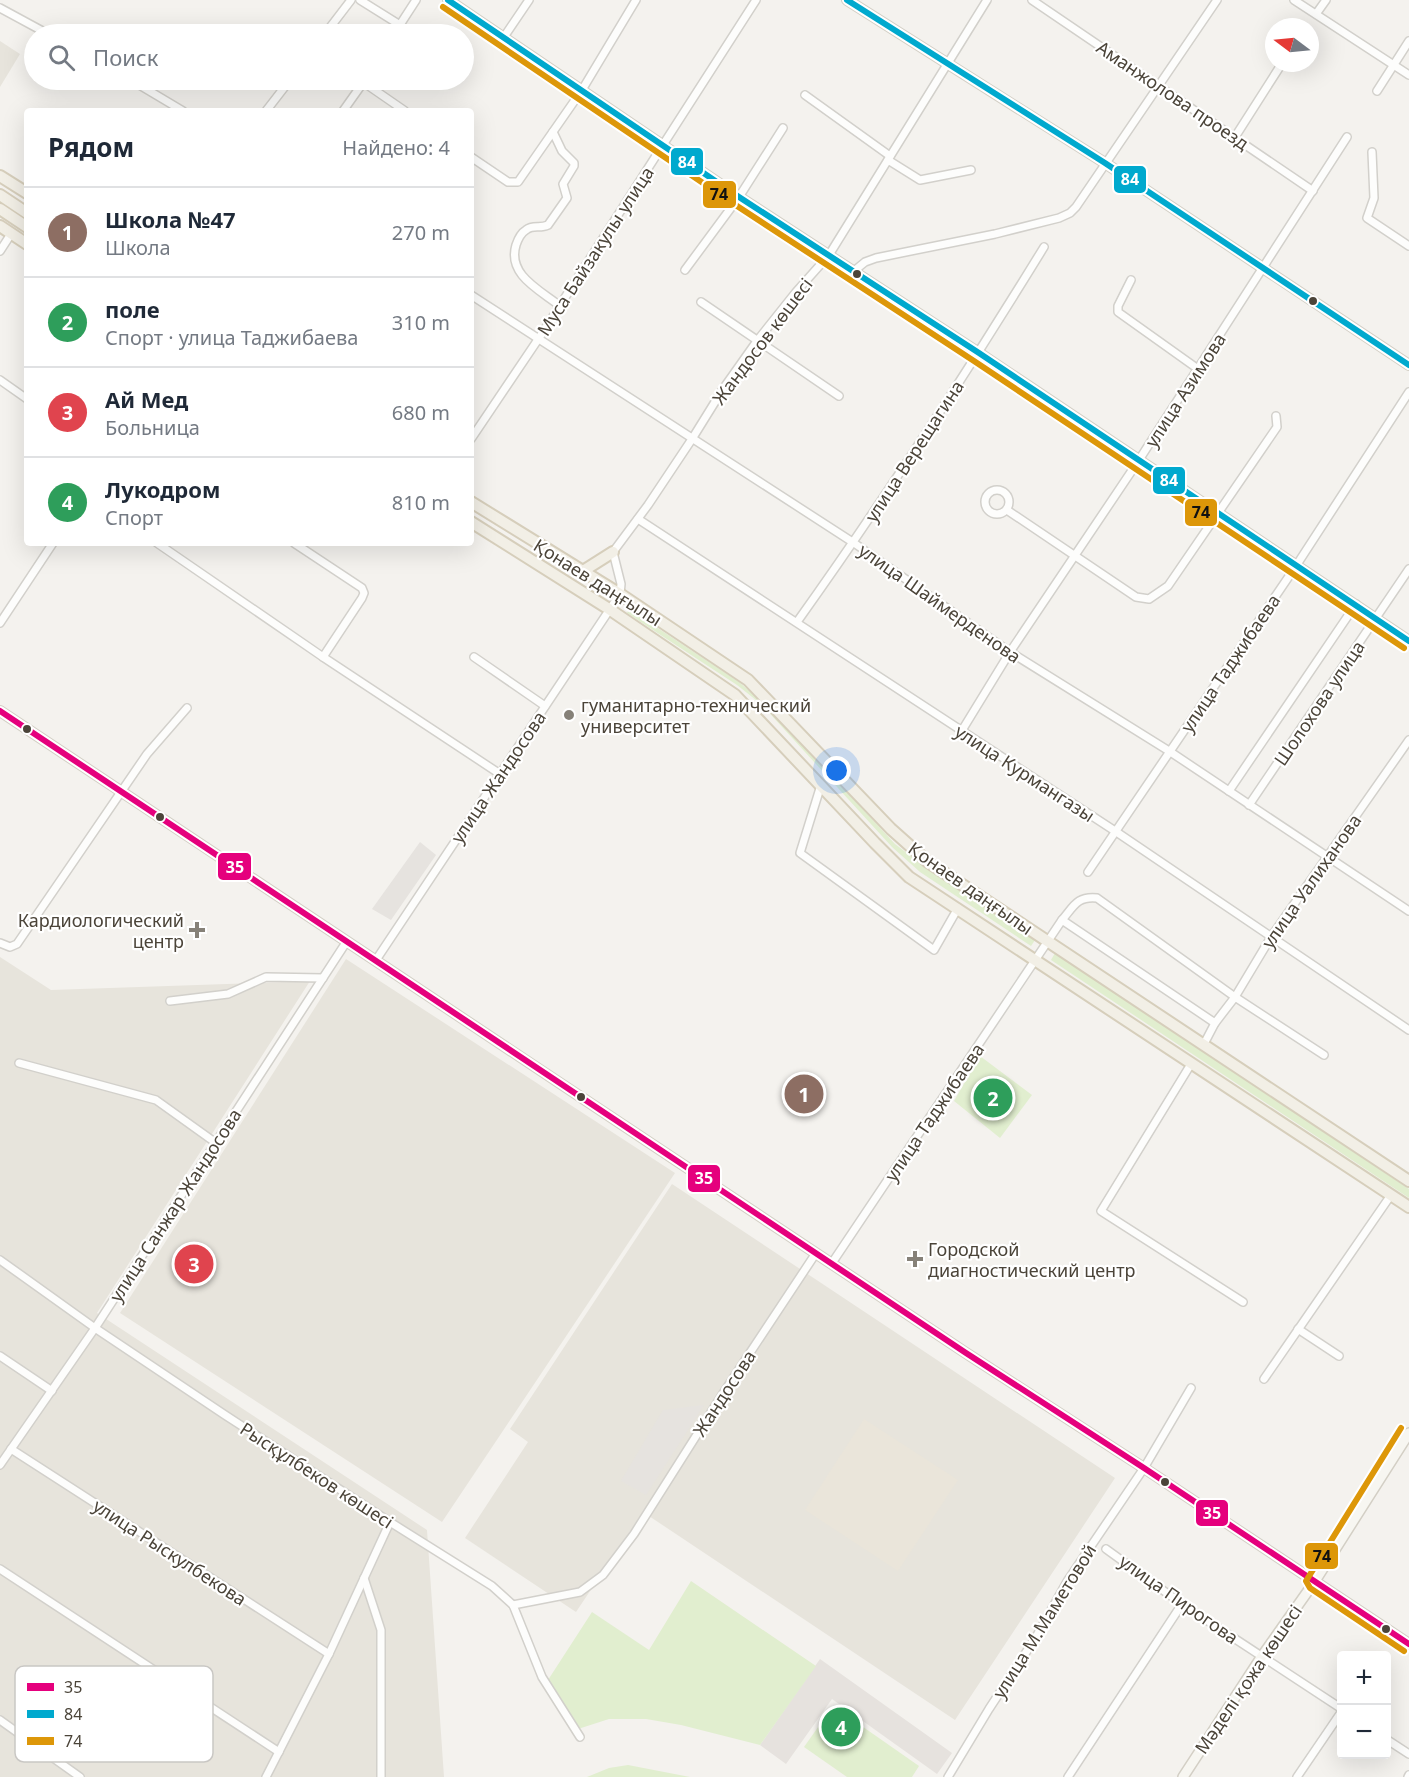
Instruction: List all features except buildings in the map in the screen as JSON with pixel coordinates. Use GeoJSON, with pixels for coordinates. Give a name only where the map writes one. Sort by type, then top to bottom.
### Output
{"type":"FeatureCollection","features":[{"type":"Feature","properties":{"kind":"main road"},"geometry":{"type":"LineString","coordinates":[[448,0],[739,197],[979,353],[1409,641]]}},
{"type":"Feature","properties":{"kind":"main road"},"geometry":{"type":"LineString","coordinates":[[847,0],[1105,163],[1409,365]]}},
{"type":"Feature","properties":{"kind":"main road"},"geometry":{"type":"LineString","coordinates":[[0,176],[24,191]]}},
{"type":"Feature","properties":{"kind":"main road"},"geometry":{"type":"LineString","coordinates":[[0,195],[24,211]]}},
{"type":"Feature","properties":{"kind":"main road"},"geometry":{"type":"LineString","coordinates":[[0,209],[24,224]]}},
{"type":"Feature","properties":{"kind":"main road"},"geometry":{"type":"LineString","coordinates":[[0,226],[24,242]]}},
{"type":"Feature","properties":{"kind":"main road","name":"Қонаев даңғылы"},"geometry":{"type":"LineString","coordinates":[[474,504],[620,594],[748,680],[891,829],[928,862],[1409,1182]]}},
{"type":"Feature","properties":{"kind":"main road","name":"Қонаев даңғылы"},"geometry":{"type":"LineString","coordinates":[[474,524],[609,609],[735,695],[909,877],[1409,1207]]}},
{"type":"Feature","properties":{"kind":"main road"},"geometry":{"type":"LineString","coordinates":[[583,571],[613,552]]}},
{"type":"Feature","properties":{"kind":"main road"},"geometry":{"type":"LineString","coordinates":[[0,711],[966,1353],[1409,1644]]}},
{"type":"Feature","properties":{"kind":"main road","name":"Мәделі қожа көшесі"},"geometry":{"type":"LineString","coordinates":[[1183,1777],[1262,1656],[1315,1581],[1409,1433]]}},
{"type":"Feature","properties":{"kind":"street"},"geometry":{"type":"LineString","coordinates":[[333,24],[351,0]]}},
{"type":"Feature","properties":{"kind":"street"},"geometry":{"type":"LineString","coordinates":[[360,0],[398,24]]}},
{"type":"Feature","properties":{"kind":"street"},"geometry":{"type":"LineString","coordinates":[[401,24],[416,0]]}},
{"type":"Feature","properties":{"kind":"street"},"geometry":{"type":"LineString","coordinates":[[504,37],[529,0]]}},
{"type":"Feature","properties":{"kind":"street"},"geometry":{"type":"LineString","coordinates":[[474,159],[508,182],[518,182],[582,90],[636,0]]}},
{"type":"Feature","properties":{"kind":"street","name":"Муса Байзакулы улица"},"geometry":{"type":"LineString","coordinates":[[474,435],[560,306],[756,0]]}},
{"type":"Feature","properties":{"kind":"street","name":"Жандосов көшесі"},"geometry":{"type":"LineString","coordinates":[[613,552],[693,439],[723,389],[757,341],[829,255],[987,0]]}},
{"type":"Feature","properties":{"kind":"street","name":"Аманжолова проезд"},"geometry":{"type":"LineString","coordinates":[[1032,0],[1312,190]]}},
{"type":"Feature","properties":{"kind":"street"},"geometry":{"type":"LineString","coordinates":[[854,271],[865,262],[876,258],[995,234],[1059,218],[1070,213],[1217,0]]}},
{"type":"Feature","properties":{"kind":"street"},"geometry":{"type":"LineString","coordinates":[[1294,0],[1409,75]]}},
{"type":"Feature","properties":{"kind":"street"},"geometry":{"type":"LineString","coordinates":[[1316,14],[1326,0]]}},
{"type":"Feature","properties":{"kind":"street"},"geometry":{"type":"LineString","coordinates":[[0,8],[30,24]]}},
{"type":"Feature","properties":{"kind":"street"},"geometry":{"type":"LineString","coordinates":[[1377,91],[1409,41]]}},
{"type":"Feature","properties":{"kind":"street"},"geometry":{"type":"LineString","coordinates":[[1235,137],[1276,72]]}},
{"type":"Feature","properties":{"kind":"street"},"geometry":{"type":"LineString","coordinates":[[148,90],[178,108]]}},
{"type":"Feature","properties":{"kind":"street"},"geometry":{"type":"LineString","coordinates":[[268,108],[282,90]]}},
{"type":"Feature","properties":{"kind":"street"},"geometry":{"type":"LineString","coordinates":[[345,108],[358,90]]}},
{"type":"Feature","properties":{"kind":"street"},"geometry":{"type":"LineString","coordinates":[[376,90],[401,108]]}},
{"type":"Feature","properties":{"kind":"street"},"geometry":{"type":"LineString","coordinates":[[805,95],[920,180],[970,170]]}},
{"type":"Feature","properties":{"kind":"street"},"geometry":{"type":"LineString","coordinates":[[685,270],[739,197],[783,128]]}},
{"type":"Feature","properties":{"kind":"street"},"geometry":{"type":"LineString","coordinates":[[553,132],[562,151],[574,163],[563,184],[567,198],[548,225],[533,226],[522,233],[518,239],[514,256],[519,273],[560,306]]}},
{"type":"Feature","properties":{"kind":"street","name":"улица Азимова"},"geometry":{"type":"LineString","coordinates":[[961,732],[1010,652],[1139,460],[1347,137]]}},
{"type":"Feature","properties":{"kind":"street"},"geometry":{"type":"LineString","coordinates":[[1372,152],[1374,198],[1367,218],[1409,246]]}},
{"type":"Feature","properties":{"kind":"street"},"geometry":{"type":"LineString","coordinates":[[0,251],[11,234]]}},
{"type":"Feature","properties":{"kind":"street","name":"улица Верещагина"},"geometry":{"type":"LineString","coordinates":[[797,622],[854,543],[979,353],[1044,247]]}},
{"type":"Feature","properties":{"kind":"street"},"geometry":{"type":"LineString","coordinates":[[1131,280],[1118,306],[1118,312],[1198,369]]}},
{"type":"Feature","properties":{"kind":"street","name":"улица Шаймерденова"},"geometry":{"type":"LineString","coordinates":[[474,297],[854,543],[1010,652],[1169,751],[1409,911]]}},
{"type":"Feature","properties":{"kind":"street"},"geometry":{"type":"LineString","coordinates":[[701,302],[839,396]]}},
{"type":"Feature","properties":{"kind":"street"},"geometry":{"type":"LineString","coordinates":[[0,380],[24,397]]}},
{"type":"Feature","properties":{"kind":"street","name":"улица Таджибаева"},"geometry":{"type":"LineString","coordinates":[[1088,872],[1296,566],[1409,392]]}},
{"type":"Feature","properties":{"kind":"street"},"geometry":{"type":"LineString","coordinates":[[1007,510],[1136,597],[1149,599],[1168,586],[1219,513],[1277,427],[1276,416]]}},
{"type":"Feature","properties":{"kind":"street","name":"улица Курмангазы"},"geometry":{"type":"LineString","coordinates":[[638,519],[1114,831],[1409,1030]]}},
{"type":"Feature","properties":{"kind":"street"},"geometry":{"type":"LineString","coordinates":[[0,622],[51,546]]}},
{"type":"Feature","properties":{"kind":"street"},"geometry":{"type":"LineString","coordinates":[[161,546],[323,657],[500,774]]}},
{"type":"Feature","properties":{"kind":"street"},"geometry":{"type":"LineString","coordinates":[[299,546],[362,588],[362,598],[323,657]]}},
{"type":"Feature","properties":{"kind":"street"},"geometry":{"type":"LineString","coordinates":[[613,552],[621,584],[620,594]]}},
{"type":"Feature","properties":{"kind":"street","name":"Шолохова улица"},"geometry":{"type":"LineString","coordinates":[[1249,805],[1409,569]]}},
{"type":"Feature","properties":{"kind":"street","name":"улица Жандосова"},"geometry":{"type":"LineString","coordinates":[[376,960],[620,594]]}},
{"type":"Feature","properties":{"kind":"street","name":"Шолохова улица"},"geometry":{"type":"LineString","coordinates":[[1229,791],[1356,604]]}},
{"type":"Feature","properties":{"kind":"street"},"geometry":{"type":"LineString","coordinates":[[474,657],[545,705]]}},
{"type":"Feature","properties":{"kind":"street"},"geometry":{"type":"LineString","coordinates":[[0,944],[10,948],[17,944],[147,754],[187,708]]}},
{"type":"Feature","properties":{"kind":"street","name":"улица Уалиханова"},"geometry":{"type":"LineString","coordinates":[[1204,1044],[1215,1023],[1235,997],[1271,937],[1409,740]]}},
{"type":"Feature","properties":{"kind":"street"},"geometry":{"type":"LineString","coordinates":[[821,785],[800,854],[934,950],[958,908]]}},
{"type":"Feature","properties":{"kind":"street","name":"улица Таджибаева"},"geometry":{"type":"LineString","coordinates":[[832,1263],[1047,940],[1079,899],[1097,898],[1235,997],[1324,1055]]}},
{"type":"Feature","properties":{"kind":"street"},"geometry":{"type":"LineString","coordinates":[[1062,920],[1215,1023]]}},
{"type":"Feature","properties":{"kind":"street","name":"улица Санжар Жандосова"},"geometry":{"type":"LineString","coordinates":[[0,1466],[95,1328],[347,941]]}},
{"type":"Feature","properties":{"kind":"street"},"geometry":{"type":"LineString","coordinates":[[170,1001],[228,994],[266,977],[323,978]]}},
{"type":"Feature","properties":{"kind":"street"},"geometry":{"type":"LineString","coordinates":[[19,1063],[156,1100],[216,1143]]}},
{"type":"Feature","properties":{"kind":"street"},"geometry":{"type":"LineString","coordinates":[[1191,1064],[1101,1211],[1243,1302]]}},
{"type":"Feature","properties":{"kind":"street"},"geometry":{"type":"LineString","coordinates":[[1264,1379],[1391,1195]]}},
{"type":"Feature","properties":{"kind":"street","name":"Жандосова"},"geometry":{"type":"LineString","coordinates":[[513,1605],[580,1592],[603,1575],[634,1534],[816,1253]]}},
{"type":"Feature","properties":{"kind":"street","name":"Рысқұлбеков көшесі"},"geometry":{"type":"LineString","coordinates":[[0,1260],[95,1328],[390,1522],[492,1586],[513,1605],[542,1677],[580,1737]]}},
{"type":"Feature","properties":{"kind":"street"},"geometry":{"type":"LineString","coordinates":[[1298,1329],[1339,1356]]}},
{"type":"Feature","properties":{"kind":"street"},"geometry":{"type":"LineString","coordinates":[[0,1356],[52,1391]]}},
{"type":"Feature","properties":{"kind":"street","name":"улица М.Маметовой"},"geometry":{"type":"LineString","coordinates":[[948,1777],[1068,1581],[1144,1468],[1191,1388]]}},
{"type":"Feature","properties":{"kind":"street","name":"улица Рыскулбекова"},"geometry":{"type":"LineString","coordinates":[[11,1449],[329,1654]]}},
{"type":"Feature","properties":{"kind":"street"},"geometry":{"type":"LineString","coordinates":[[266,1777],[329,1654],[390,1522]]}},
{"type":"Feature","properties":{"kind":"street","name":"улица Пирогова"},"geometry":{"type":"LineString","coordinates":[[1106,1549],[1182,1604],[1337,1707]]}},
{"type":"Feature","properties":{"kind":"street"},"geometry":{"type":"LineString","coordinates":[[0,1569],[148,1666]]}},
{"type":"Feature","properties":{"kind":"street"},"geometry":{"type":"LineString","coordinates":[[364,1578],[381,1630],[381,1777]]}},
{"type":"Feature","properties":{"kind":"street"},"geometry":{"type":"LineString","coordinates":[[1068,1777],[1182,1604]]}},
{"type":"Feature","properties":{"kind":"street"},"geometry":{"type":"LineString","coordinates":[[213,1709],[279,1752]]}},
{"type":"Feature","properties":{"kind":"street"},"geometry":{"type":"LineString","coordinates":[[1297,1777],[1337,1716]]}},
{"type":"Feature","properties":{"kind":"street"},"geometry":{"type":"LineString","coordinates":[[0,1720],[15,1731]]}},
{"type":"Feature","properties":{"kind":"street"},"geometry":{"type":"LineString","coordinates":[[1391,1742],[1409,1754]]}},
{"type":"Feature","properties":{"kind":"street"},"geometry":{"type":"LineString","coordinates":[[59,1762],[80,1777]]}},
{"type":"Feature","properties":{"kind":"shaded area"},"geometry":{"type":"Polygon","coordinates":[[[0,41],[20,54],[0,87],[0,41]]]}},
{"type":"Feature","properties":{"kind":"shaded area"},"geometry":{"type":"Polygon","coordinates":[[[420,842],[436,855],[391,920],[372,909],[420,842]]]}},
{"type":"Feature","properties":{"kind":"shaded area"},"geometry":{"type":"Polygon","coordinates":[[[0,957],[51,990],[310,981],[97,1313],[427,1530],[444,1777],[0,1777],[0,957]]]}},
{"type":"Feature","properties":{"kind":"shaded area"},"geometry":{"type":"Polygon","coordinates":[[[346,959],[675,1173],[442,1522],[120,1313],[346,959]]]}},
{"type":"Feature","properties":{"kind":"shaded area"},"geometry":{"type":"Polygon","coordinates":[[[672,1184],[1115,1478],[955,1720],[643,1512],[576,1612],[465,1538],[528,1442],[510,1429],[672,1184]]]}},
{"type":"Feature","properties":{"kind":"shaded area"},"geometry":{"type":"Polygon","coordinates":[[[704,1405],[646,1495],[621,1481],[663,1410],[704,1405]]]}},
{"type":"Feature","properties":{"kind":"shaded area"},"geometry":{"type":"Polygon","coordinates":[[[864,1419],[958,1480],[898,1571],[805,1510],[864,1419]]]}},
{"type":"Feature","properties":{"kind":"shaded area"},"geometry":{"type":"Polygon","coordinates":[[[820,1659],[952,1753],[937,1774],[832,1699],[786,1764],[760,1745],[820,1659]]]}},
{"type":"Feature","properties":{"kind":"green space"},"geometry":{"type":"Polygon","coordinates":[[[629,609],[739,682],[770,709],[895,844],[1035,940],[1031,946],[920,872],[892,847],[761,704],[737,685],[627,613],[629,609]]]}},
{"type":"Feature","properties":{"kind":"green space"},"geometry":{"type":"Polygon","coordinates":[[[1055,953],[1409,1189],[1409,1198],[1051,960],[1055,953]]]}},
{"type":"Feature","properties":{"kind":"green space"},"geometry":{"type":"Polygon","coordinates":[[[980,1056],[1032,1095],[1000,1138],[954,1101],[980,1056]]]}},
{"type":"Feature","properties":{"kind":"green space"},"geometry":{"type":"Polygon","coordinates":[[[691,1581],[816,1666],[760,1745],[681,1725],[646,1719],[609,1719],[578,1729],[548,1680],[592,1612],[649,1650],[691,1581]]]}},
{"type":"Feature","properties":{"kind":"green space"},"geometry":{"type":"Polygon","coordinates":[[[833,1706],[919,1766],[912,1777],[847,1777],[804,1747],[833,1706]]]}},
{"type":"Feature","properties":{"kind":"green space"},"geometry":{"type":"Polygon","coordinates":[[[628,1765],[690,1777],[587,1777],[609,1768],[628,1765]]]}},
{"type":"Feature","properties":{"kind":"transit line","name":"84"},"geometry":{"type":"LineString","coordinates":[[448,0],[739,197],[979,353],[1409,641]]}},
{"type":"Feature","properties":{"kind":"transit line","name":"84"},"geometry":{"type":"LineString","coordinates":[[847,0],[1105,163],[1409,365]]}},
{"type":"Feature","properties":{"kind":"transit line","name":"74"},"geometry":{"type":"LineString","coordinates":[[443,7],[468,24]]}},
{"type":"Feature","properties":{"kind":"transit line","name":"74"},"geometry":{"type":"LineString","coordinates":[[474,28],[734,204],[1404,648]]}},
{"type":"Feature","properties":{"kind":"transit line","name":"35"},"geometry":{"type":"LineString","coordinates":[[0,711],[966,1353],[1409,1644]]}},
{"type":"Feature","properties":{"kind":"transit line","name":"74"},"geometry":{"type":"LineString","coordinates":[[1401,1428],[1306,1581],[1310,1588],[1404,1651]]}},
{"type":"Feature","properties":{"kind":"place","name":"гуманитарно-технический университет"},"geometry":{"type":"Point","coordinates":[569,715]}},
{"type":"Feature","properties":{"kind":"place","name":"Кардиологический центр"},"geometry":{"type":"Point","coordinates":[197,930]}},
{"type":"Feature","properties":{"kind":"place","name":"Школа №47"},"geometry":{"type":"Point","coordinates":[804,1094]}},
{"type":"Feature","properties":{"kind":"place","name":"поле"},"geometry":{"type":"Point","coordinates":[993,1098]}},
{"type":"Feature","properties":{"kind":"place","name":"Городской диагностический центр"},"geometry":{"type":"Point","coordinates":[915,1259]}},
{"type":"Feature","properties":{"kind":"place","name":"Ай Мед"},"geometry":{"type":"Point","coordinates":[194,1264]}},
{"type":"Feature","properties":{"kind":"place","name":"Лукодром"},"geometry":{"type":"Point","coordinates":[841,1727]}}]}
